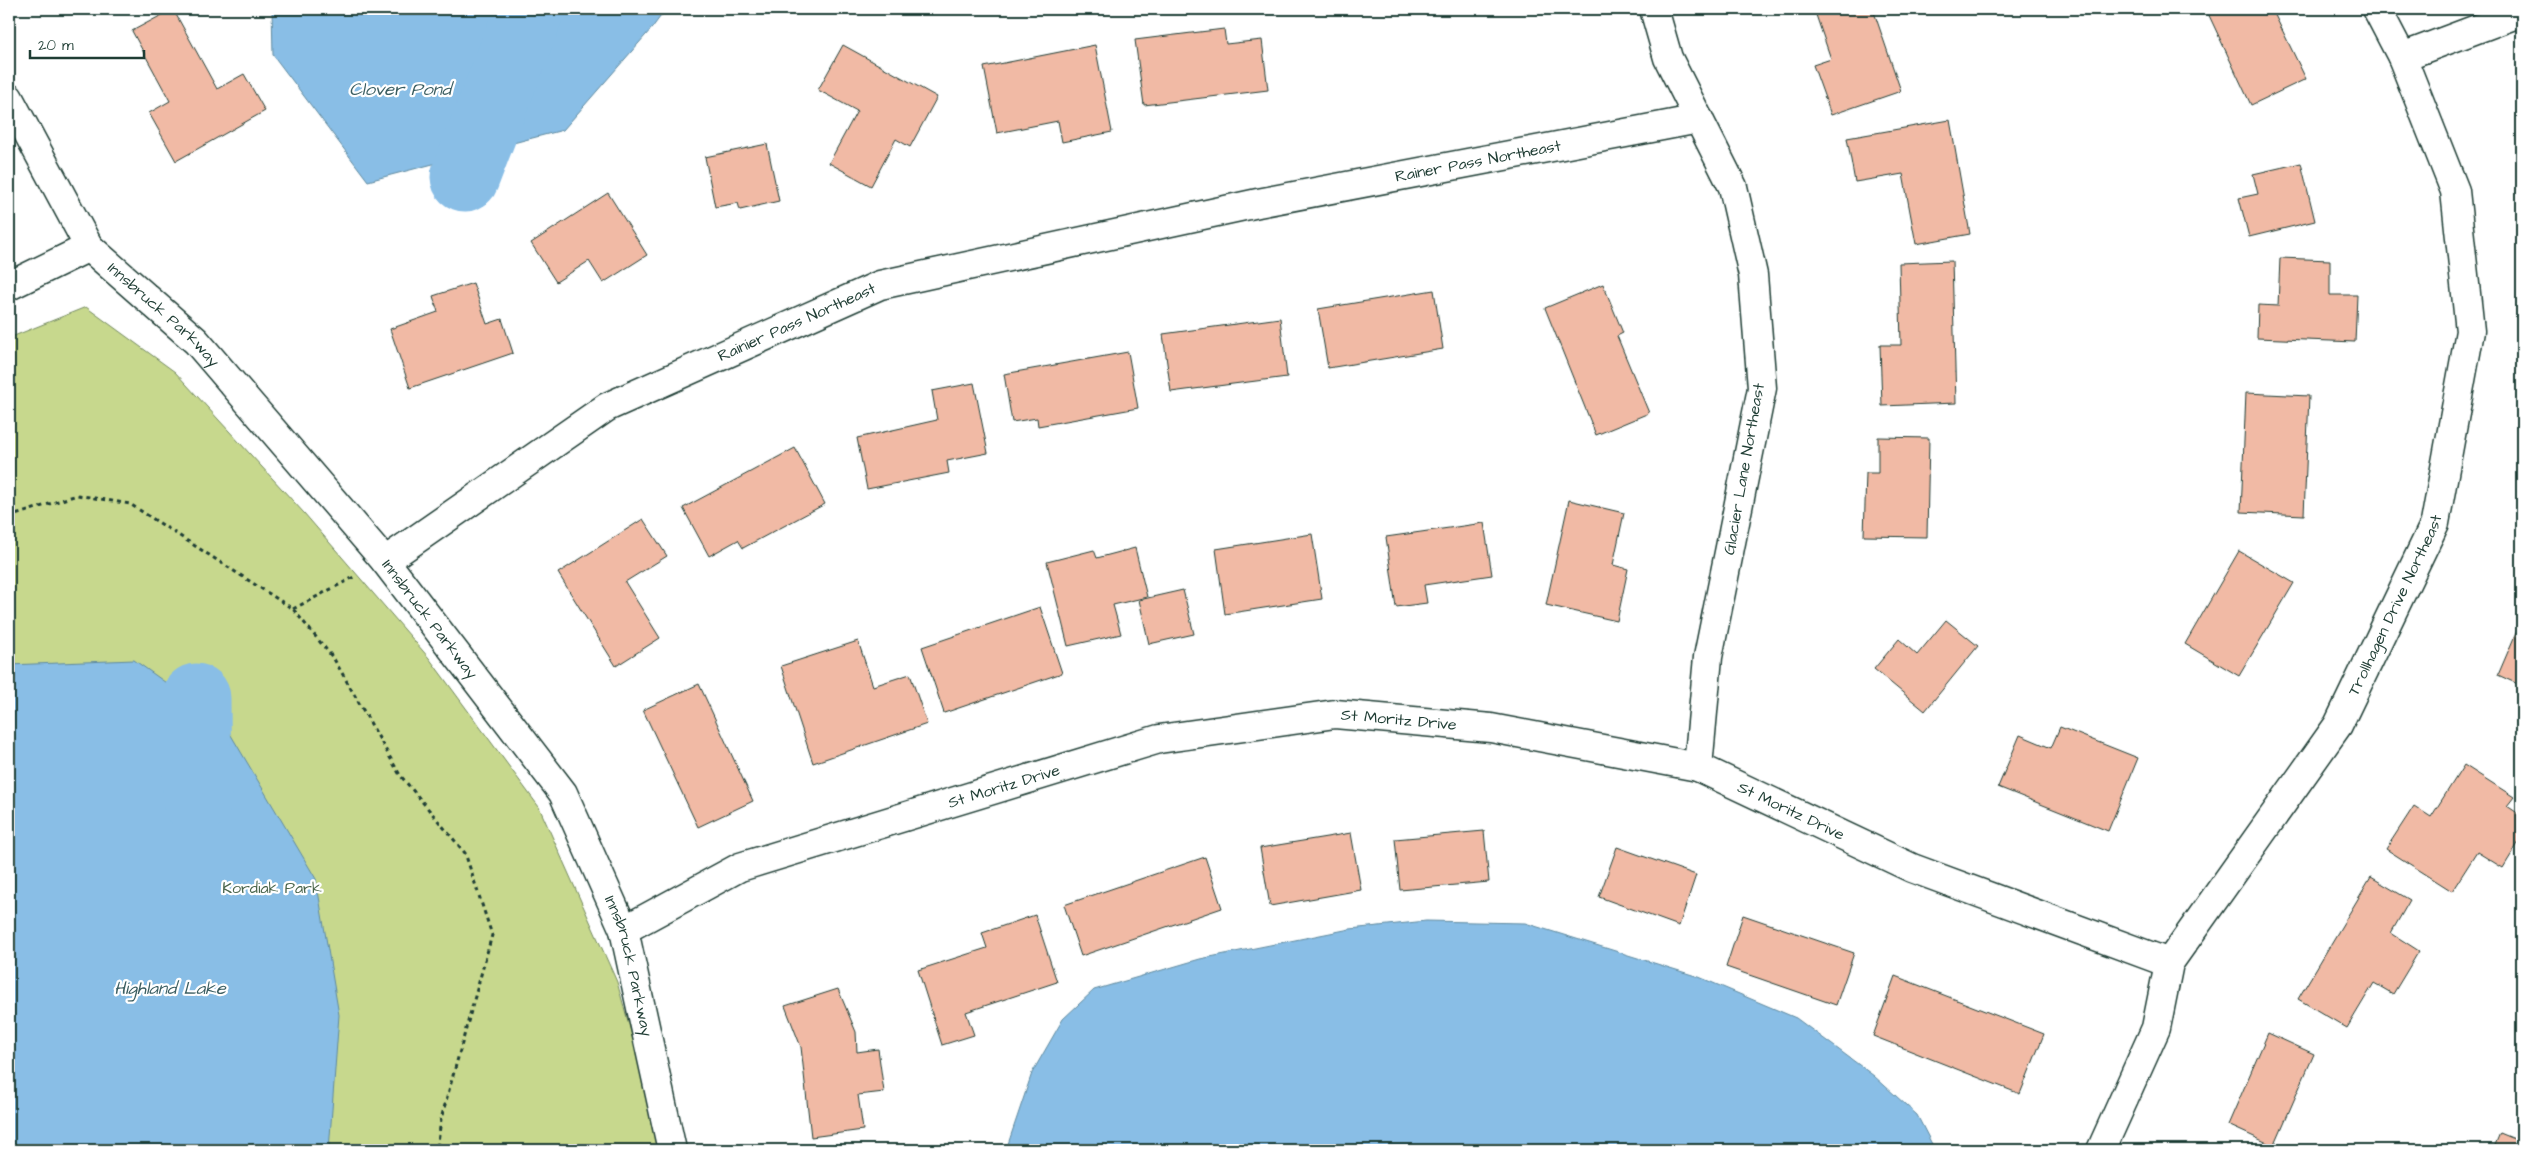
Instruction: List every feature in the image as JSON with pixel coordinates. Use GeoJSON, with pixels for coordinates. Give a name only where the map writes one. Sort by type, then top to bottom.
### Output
{"type":"FeatureCollection","features":[{"type":"Feature","properties":{"kind":"street","name":"Glacier Lane Northeast"},"geometry":{"type":"LineString","coordinates":[[1654,9],[1668,58],[1733,187],[1753,274],[1762,388],[1708,657],[1698,767]]}},
{"type":"Feature","properties":{"kind":"street","name":"Trollhagen Drive Northeast"},"geometry":{"type":"LineString","coordinates":[[2102,1150],[2156,1028],[2169,963],[2338,726],[2435,522],[2470,330],[2455,191],[2402,57],[2377,9]]}},
{"type":"Feature","properties":{"kind":"street"},"geometry":{"type":"LineString","coordinates":[[2402,57],[2522,12]]}},
{"type":"Feature","properties":{"kind":"street"},"geometry":{"type":"LineString","coordinates":[[9,98],[89,247],[9,286]]}},
{"type":"Feature","properties":{"kind":"street","name":"Rainer Pass Northeast"},"geometry":{"type":"LineString","coordinates":[[1258,204],[1698,119]]}},
{"type":"Feature","properties":{"kind":"street","name":"Rainier Pass Northeast"},"geometry":{"type":"LineString","coordinates":[[385,561],[607,407],[880,285],[1258,204]]}},
{"type":"Feature","properties":{"kind":"street","name":"Innsbruck Parkway"},"geometry":{"type":"LineString","coordinates":[[89,247],[196,341],[385,561],[563,793],[624,930],[672,1150]]}},
{"type":"Feature","properties":{"kind":"street","name":"St Moritz Drive"},"geometry":{"type":"LineString","coordinates":[[624,930],[740,867],[1159,739],[1335,714],[1491,728],[1698,767],[1912,868],[2169,963]]}},
{"type":"Feature","properties":{"kind":"path"},"geometry":{"type":"LineString","coordinates":[[9,516],[77,495],[130,504],[293,608],[334,659],[400,775],[465,853],[492,935],[441,1119],[437,1150]]}},
{"type":"Feature","properties":{"kind":"path"},"geometry":{"type":"LineString","coordinates":[[293,608],[385,561]]}},
{"type":"Feature","properties":{"kind":"green space","name":"Kordiak Park"},"geometry":{"type":"Polygon","coordinates":[[[86,307],[175,372],[304,513],[429,658],[539,807],[617,982],[640,1064],[659,1150],[9,1150],[9,338],[86,307]]]}},
{"type":"Feature","properties":{"kind":"water","name":"Clover Pond"},"geometry":{"type":"Polygon","coordinates":[[[272,9],[666,9],[652,28],[563,130],[368,181],[273,55],[272,9]]]}},
{"type":"Feature","properties":{"kind":"water","name":"Highland Lake"},"geometry":{"type":"Polygon","coordinates":[[[134,660],[225,725],[316,879],[339,1015],[329,1150],[9,1150],[9,665],[134,660]]]}},
{"type":"Feature","properties":{"kind":"water"},"geometry":{"type":"Polygon","coordinates":[[[1426,921],[1525,923],[1699,977],[1796,1018],[1874,1076],[1917,1115],[1935,1150],[1006,1150],[1032,1073],[1063,1019],[1094,990],[1200,959],[1350,929],[1426,921]]]}},
{"type":"Feature","properties":{"kind":"building"},"geometry":{"type":"Polygon","coordinates":[[[173,9],[217,89],[244,74],[265,111],[176,161],[149,113],[170,101],[132,31],[173,9]]]}},
{"type":"Feature","properties":{"kind":"building"},"geometry":{"type":"Polygon","coordinates":[[[1814,9],[1873,9],[1901,91],[1831,115],[1813,65],[1831,59],[1814,9]]]}},
{"type":"Feature","properties":{"kind":"building"},"geometry":{"type":"Polygon","coordinates":[[[2206,9],[2272,9],[2306,79],[2251,105],[2206,9]]]}},
{"type":"Feature","properties":{"kind":"building"},"geometry":{"type":"Polygon","coordinates":[[[1224,29],[1226,44],[1262,40],[1268,90],[1144,105],[1135,40],[1224,29]]]}},
{"type":"Feature","properties":{"kind":"building"},"geometry":{"type":"Polygon","coordinates":[[[843,45],[937,97],[910,147],[896,139],[871,186],[829,163],[857,111],[818,90],[843,45]]]}},
{"type":"Feature","properties":{"kind":"building"},"geometry":{"type":"Polygon","coordinates":[[[1095,45],[1112,132],[1062,142],[1058,121],[997,133],[984,67],[1095,45]]]}},
{"type":"Feature","properties":{"kind":"building"},"geometry":{"type":"Polygon","coordinates":[[[1950,120],[1970,234],[1916,244],[1903,174],[1855,182],[1847,138],[1950,120]]]}},
{"type":"Feature","properties":{"kind":"building"},"geometry":{"type":"Polygon","coordinates":[[[767,144],[779,201],[740,210],[738,203],[715,207],[705,157],[767,144]]]}},
{"type":"Feature","properties":{"kind":"building"},"geometry":{"type":"Polygon","coordinates":[[[2301,163],[2315,221],[2249,237],[2239,198],[2258,194],[2253,174],[2301,163]]]}},
{"type":"Feature","properties":{"kind":"building"},"geometry":{"type":"Polygon","coordinates":[[[608,193],[647,255],[603,283],[589,261],[556,282],[531,243],[608,193]]]}},
{"type":"Feature","properties":{"kind":"building"},"geometry":{"type":"Polygon","coordinates":[[[2280,258],[2330,260],[2330,295],[2357,295],[2355,342],[2257,338],[2258,305],[2278,306],[2280,258]]]}},
{"type":"Feature","properties":{"kind":"building"},"geometry":{"type":"Polygon","coordinates":[[[1952,261],[1956,403],[1882,406],[1880,345],[1901,345],[1899,263],[1952,261]]]}},
{"type":"Feature","properties":{"kind":"building"},"geometry":{"type":"Polygon","coordinates":[[[473,283],[487,324],[502,319],[513,353],[410,388],[390,329],[438,312],[433,296],[473,283]]]}},
{"type":"Feature","properties":{"kind":"building"},"geometry":{"type":"Polygon","coordinates":[[[1603,284],[1623,333],[1617,336],[1649,413],[1596,435],[1545,308],[1603,284]]]}},
{"type":"Feature","properties":{"kind":"building"},"geometry":{"type":"Polygon","coordinates":[[[1434,290],[1443,349],[1328,368],[1318,309],[1434,290]]]}},
{"type":"Feature","properties":{"kind":"building"},"geometry":{"type":"Polygon","coordinates":[[[1280,318],[1287,377],[1171,392],[1163,334],[1280,318]]]}},
{"type":"Feature","properties":{"kind":"building"},"geometry":{"type":"Polygon","coordinates":[[[1128,352],[1138,408],[1038,426],[1037,418],[1012,422],[1004,374],[1128,352]]]}},
{"type":"Feature","properties":{"kind":"building"},"geometry":{"type":"Polygon","coordinates":[[[974,383],[988,453],[947,461],[949,473],[867,489],[857,438],[937,420],[932,391],[974,383]]]}},
{"type":"Feature","properties":{"kind":"building"},"geometry":{"type":"Polygon","coordinates":[[[2246,393],[2309,396],[2304,515],[2241,512],[2246,393]]]}},
{"type":"Feature","properties":{"kind":"building"},"geometry":{"type":"Polygon","coordinates":[[[1878,437],[1929,438],[1927,537],[1864,536],[1866,473],[1878,473],[1878,437]]]}},
{"type":"Feature","properties":{"kind":"building"},"geometry":{"type":"Polygon","coordinates":[[[795,448],[825,504],[743,548],[738,540],[709,556],[683,508],[795,448]]]}},
{"type":"Feature","properties":{"kind":"building"},"geometry":{"type":"Polygon","coordinates":[[[1569,500],[1624,513],[1613,565],[1628,569],[1617,621],[1546,605],[1569,500]]]}},
{"type":"Feature","properties":{"kind":"building"},"geometry":{"type":"Polygon","coordinates":[[[643,519],[667,556],[625,582],[660,638],[616,666],[558,573],[643,519]]]}},
{"type":"Feature","properties":{"kind":"building"},"geometry":{"type":"Polygon","coordinates":[[[1484,523],[1492,575],[1424,585],[1427,603],[1396,607],[1386,537],[1484,523]]]}},
{"type":"Feature","properties":{"kind":"building"},"geometry":{"type":"Polygon","coordinates":[[[1312,534],[1322,599],[1225,614],[1216,549],[1312,534]]]}},
{"type":"Feature","properties":{"kind":"building"},"geometry":{"type":"Polygon","coordinates":[[[1135,548],[1147,597],[1113,605],[1121,634],[1068,646],[1047,562],[1094,550],[1097,558],[1135,548]]]}},
{"type":"Feature","properties":{"kind":"building"},"geometry":{"type":"Polygon","coordinates":[[[2239,551],[2294,583],[2239,676],[2185,644],[2239,551]]]}},
{"type":"Feature","properties":{"kind":"building"},"geometry":{"type":"Polygon","coordinates":[[[1183,590],[1194,634],[1149,644],[1139,600],[1183,590]]]}},
{"type":"Feature","properties":{"kind":"building"},"geometry":{"type":"Polygon","coordinates":[[[1040,607],[1062,673],[944,713],[922,647],[1040,607]]]}},
{"type":"Feature","properties":{"kind":"building"},"geometry":{"type":"Polygon","coordinates":[[[2522,619],[2522,686],[2498,675],[2522,619]]]}},
{"type":"Feature","properties":{"kind":"building"},"geometry":{"type":"Polygon","coordinates":[[[1946,620],[1978,646],[1925,711],[1874,669],[1899,639],[1917,655],[1946,620]]]}},
{"type":"Feature","properties":{"kind":"building"},"geometry":{"type":"Polygon","coordinates":[[[858,641],[873,686],[910,674],[927,724],[813,763],[781,666],[858,641]]]}},
{"type":"Feature","properties":{"kind":"building"},"geometry":{"type":"Polygon","coordinates":[[[699,684],[753,801],[698,827],[643,710],[699,684]]]}},
{"type":"Feature","properties":{"kind":"building"},"geometry":{"type":"Polygon","coordinates":[[[2060,727],[2138,758],[2108,831],[1998,787],[2020,735],[2051,748],[2060,727]]]}},
{"type":"Feature","properties":{"kind":"building"},"geometry":{"type":"Polygon","coordinates":[[[2464,765],[2514,797],[2507,806],[2522,816],[2522,837],[2503,868],[2477,852],[2452,891],[2386,849],[2414,806],[2431,817],[2464,765]]]}},
{"type":"Feature","properties":{"kind":"building"},"geometry":{"type":"Polygon","coordinates":[[[1484,831],[1489,882],[1400,890],[1395,839],[1484,831]]]}},
{"type":"Feature","properties":{"kind":"building"},"geometry":{"type":"Polygon","coordinates":[[[1351,833],[1361,890],[1270,906],[1260,848],[1351,833]]]}},
{"type":"Feature","properties":{"kind":"building"},"geometry":{"type":"Polygon","coordinates":[[[1617,847],[1696,875],[1679,926],[1599,897],[1617,847]]]}},
{"type":"Feature","properties":{"kind":"building"},"geometry":{"type":"Polygon","coordinates":[[[1205,857],[1222,908],[1081,956],[1064,905],[1205,857]]]}},
{"type":"Feature","properties":{"kind":"building"},"geometry":{"type":"Polygon","coordinates":[[[2371,877],[2410,900],[2391,933],[2419,951],[2393,994],[2374,983],[2347,1028],[2298,999],[2371,877]]]}},
{"type":"Feature","properties":{"kind":"building"},"geometry":{"type":"Polygon","coordinates":[[[1035,915],[1057,982],[966,1012],[974,1035],[942,1045],[918,970],[987,948],[982,933],[1035,915]]]}},
{"type":"Feature","properties":{"kind":"building"},"geometry":{"type":"Polygon","coordinates":[[[1743,915],[1854,953],[1836,1005],[1726,967],[1743,915]]]}},
{"type":"Feature","properties":{"kind":"building"},"geometry":{"type":"Polygon","coordinates":[[[1895,976],[2044,1034],[2020,1094],[1873,1036],[1895,976]]]}},
{"type":"Feature","properties":{"kind":"building"},"geometry":{"type":"Polygon","coordinates":[[[838,989],[856,1032],[857,1052],[878,1049],[884,1092],[858,1095],[863,1130],[811,1137],[801,1047],[785,1006],[838,989]]]}},
{"type":"Feature","properties":{"kind":"building"},"geometry":{"type":"Polygon","coordinates":[[[2268,1033],[2314,1054],[2274,1146],[2228,1125],[2268,1033]]]}},
{"type":"Feature","properties":{"kind":"building"},"geometry":{"type":"Polygon","coordinates":[[[2500,1133],[2522,1142],[2522,1150],[2493,1150],[2500,1133]]]}},
{"type":"Feature","properties":{"kind":"waterway"},"geometry":{"type":"LineString","coordinates":[[465,177],[530,9]]}},
{"type":"Feature","properties":{"kind":"waterway"},"geometry":{"type":"LineString","coordinates":[[196,698],[197,800]]}}]}
